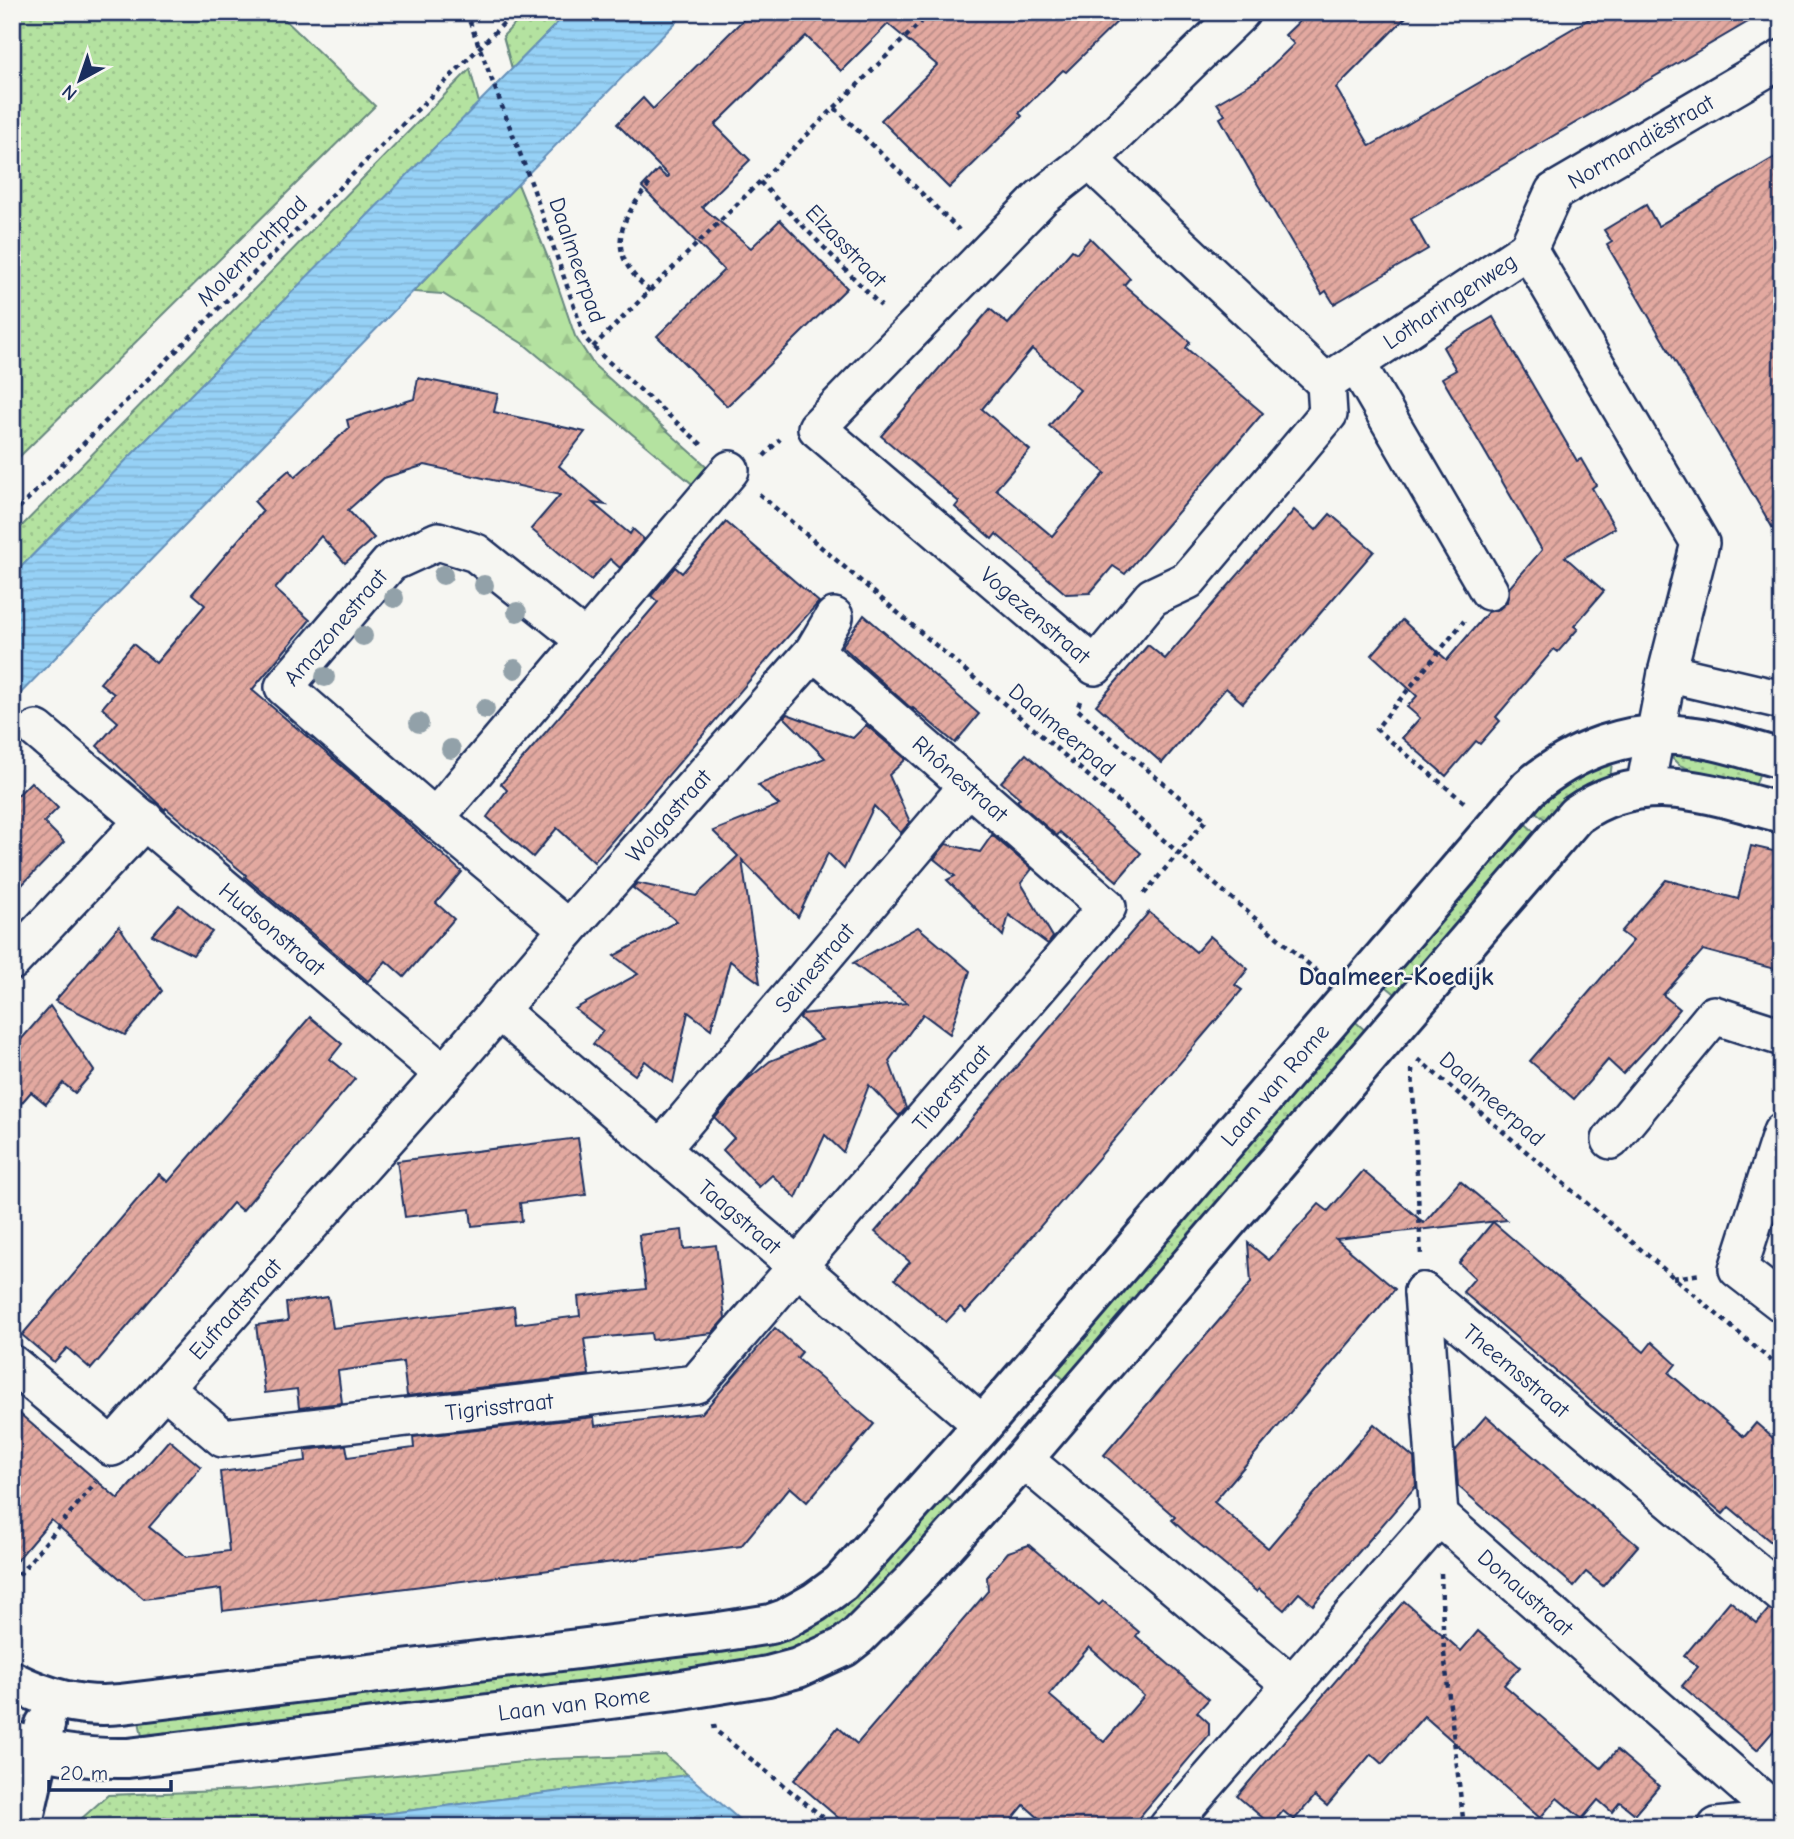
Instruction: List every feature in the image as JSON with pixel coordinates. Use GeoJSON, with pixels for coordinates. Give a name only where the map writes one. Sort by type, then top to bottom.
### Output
{"type":"FeatureCollection","features":[{"type":"Feature","properties":{"kind":"street"},"geometry":{"type":"LineString","coordinates":[[817,428],[1042,197],[1089,160],[1241,12]]}},
{"type":"Feature","properties":{"kind":"street","name":"Normandiëstraat"},"geometry":{"type":"LineString","coordinates":[[1528,249],[1554,192],[1782,59]]}},
{"type":"Feature","properties":{"kind":"street"},"geometry":{"type":"LineString","coordinates":[[1089,160],[1326,383]]}},
{"type":"Feature","properties":{"kind":"street","name":"Lotharingenweg"},"geometry":{"type":"LineString","coordinates":[[1326,383],[1528,249],[1700,543],[1667,673],[1645,788]]}},
{"type":"Feature","properties":{"kind":"street"},"geometry":{"type":"LineString","coordinates":[[1356,363],[1489,591]]}},
{"type":"Feature","properties":{"kind":"street","name":"Vogezenstraat"},"geometry":{"type":"LineString","coordinates":[[817,428],[1095,666],[1152,597],[1188,580],[1328,414],[1326,383]]}},
{"type":"Feature","properties":{"kind":"street"},"geometry":{"type":"LineString","coordinates":[[435,818],[586,641],[736,475]]}},
{"type":"Feature","properties":{"kind":"street","name":"Amazonestraat"},"geometry":{"type":"LineString","coordinates":[[568,929],[284,687],[390,563],[439,541],[476,553],[586,641]]}},
{"type":"Feature","properties":{"kind":"street","name":"Wolgastraat"},"geometry":{"type":"LineString","coordinates":[[498,1010],[814,651],[834,617]]}},
{"type":"Feature","properties":{"kind":"street","name":"Rhônestraat"},"geometry":{"type":"LineString","coordinates":[[814,651],[1107,907]]}},
{"type":"Feature","properties":{"kind":"street"},"geometry":{"type":"LineString","coordinates":[[1667,673],[1782,700]]}},
{"type":"Feature","properties":{"kind":"street","name":"Hudsonstraat"},"geometry":{"type":"LineString","coordinates":[[37,730],[444,1074]]}},
{"type":"Feature","properties":{"kind":"street","name":"Laan van Rome"},"geometry":{"type":"LineString","coordinates":[[12,1681],[52,1699],[99,1706],[705,1634],[771,1624],[800,1612],[841,1583],[983,1425],[1530,788],[1558,767],[1605,743],[1627,737],[1654,734],[1688,736],[1782,759]]}},
{"type":"Feature","properties":{"kind":"street","name":"Seinestraat"},"geometry":{"type":"LineString","coordinates":[[662,1148],[968,786]]}},
{"type":"Feature","properties":{"kind":"street","name":"Laan van Rome"},"geometry":{"type":"LineString","coordinates":[[26,1746],[90,1758],[128,1758],[705,1687],[798,1668],[844,1647],[913,1581],[1023,1459],[1389,1035],[1564,827],[1589,806],[1615,794],[1645,788],[1698,790],[1782,813]]}},
{"type":"Feature","properties":{"kind":"street"},"geometry":{"type":"LineString","coordinates":[[12,961],[145,820]]}},
{"type":"Feature","properties":{"kind":"street","name":"Tiberstraat"},"geometry":{"type":"LineString","coordinates":[[798,1268],[1107,907]]}},
{"type":"Feature","properties":{"kind":"street"},"geometry":{"type":"LineString","coordinates":[[444,1074],[498,1010]]}},
{"type":"Feature","properties":{"kind":"street","name":"Taagstraat"},"geometry":{"type":"LineString","coordinates":[[498,1010],[983,1425]]}},
{"type":"Feature","properties":{"kind":"street"},"geometry":{"type":"LineString","coordinates":[[1611,1140],[1714,1015],[1782,1037]]}},
{"type":"Feature","properties":{"kind":"street","name":"Eufraatstraat"},"geometry":{"type":"LineString","coordinates":[[112,1447],[444,1074]]}},
{"type":"Feature","properties":{"kind":"street"},"geometry":{"type":"LineString","coordinates":[[1782,1132],[1738,1269],[1782,1303]]}},
{"type":"Feature","properties":{"kind":"street","name":"Tigrisstraat"},"geometry":{"type":"LineString","coordinates":[[164,1389],[223,1438],[696,1384],[798,1268]]}},
{"type":"Feature","properties":{"kind":"street","name":"Theemsstraat"},"geometry":{"type":"LineString","coordinates":[[1423,1292],[1439,1516]]}},
{"type":"Feature","properties":{"kind":"street","name":"Theemsstraat"},"geometry":{"type":"LineString","coordinates":[[1423,1292],[1782,1594]]}},
{"type":"Feature","properties":{"kind":"street"},"geometry":{"type":"LineString","coordinates":[[12,1364],[112,1447]]}},
{"type":"Feature","properties":{"kind":"street"},"geometry":{"type":"LineString","coordinates":[[983,1425],[1292,1685]]}},
{"type":"Feature","properties":{"kind":"street"},"geometry":{"type":"LineString","coordinates":[[1168,1827],[1439,1516]]}},
{"type":"Feature","properties":{"kind":"street","name":"Donaustraat"},"geometry":{"type":"LineString","coordinates":[[1439,1516],[1782,1819]]}},
{"type":"Feature","properties":{"kind":"street"},"geometry":{"type":"LineString","coordinates":[[22,1827],[26,1746],[52,1699]]}},
{"type":"Feature","properties":{"kind":"street"},"geometry":{"type":"LineString","coordinates":[[1717,1827],[1782,1819]]}},
{"type":"Feature","properties":{"kind":"path","name":"Daalmeerpad"},"geometry":{"type":"LineString","coordinates":[[466,12],[532,185],[579,321],[593,347],[736,475],[1348,998]]}},
{"type":"Feature","properties":{"kind":"path","name":"Molentochtpad"},"geometry":{"type":"LineString","coordinates":[[12,514],[515,12]]}},
{"type":"Feature","properties":{"kind":"path"},"geometry":{"type":"LineString","coordinates":[[593,347],[931,12]]}},
{"type":"Feature","properties":{"kind":"path"},"geometry":{"type":"LineString","coordinates":[[835,108],[985,256]]}},
{"type":"Feature","properties":{"kind":"path"},"geometry":{"type":"LineString","coordinates":[[650,291],[629,272],[620,248],[621,236],[630,212],[651,182]]}},
{"type":"Feature","properties":{"kind":"path","name":"Elzasstraat"},"geometry":{"type":"LineString","coordinates":[[760,182],[908,334]]}},
{"type":"Feature","properties":{"kind":"path"},"geometry":{"type":"LineString","coordinates":[[736,475],[782,437],[817,428]]}},
{"type":"Feature","properties":{"kind":"path"},"geometry":{"type":"LineString","coordinates":[[1489,591],[1376,729],[1495,828]]}},
{"type":"Feature","properties":{"kind":"path"},"geometry":{"type":"LineString","coordinates":[[1095,666],[1077,709],[1206,820],[1134,906],[1107,907]]}},
{"type":"Feature","properties":{"kind":"path","name":"Daalmeerpad"},"geometry":{"type":"LineString","coordinates":[[1423,1292],[1412,1053],[1782,1370]]}},
{"type":"Feature","properties":{"kind":"path"},"geometry":{"type":"LineString","coordinates":[[12,1583],[102,1475],[112,1447]]}},
{"type":"Feature","properties":{"kind":"path"},"geometry":{"type":"LineString","coordinates":[[1439,1516],[1444,1653],[1464,1827]]}},
{"type":"Feature","properties":{"kind":"path"},"geometry":{"type":"LineString","coordinates":[[705,1687],[715,1730],[835,1827]]}},
{"type":"Feature","properties":{"kind":"green space"},"geometry":{"type":"Polygon","coordinates":[[[12,12],[277,12],[375,106],[12,464],[12,12]]]}},
{"type":"Feature","properties":{"kind":"green space"},"geometry":{"type":"Polygon","coordinates":[[[526,12],[568,12],[512,69],[503,36],[526,12]]]}},
{"type":"Feature","properties":{"kind":"green space"},"geometry":{"type":"Polygon","coordinates":[[[470,69],[479,103],[12,576],[12,536],[470,69]]]}},
{"type":"Feature","properties":{"kind":"green space"},"geometry":{"type":"Polygon","coordinates":[[[518,184],[550,263],[575,336],[594,365],[711,470],[696,487],[525,345],[443,294],[413,292],[518,184]]]}},
{"type":"Feature","properties":{"kind":"green space"},"geometry":{"type":"Polygon","coordinates":[[[1673,752],[1762,765],[1753,793],[1679,765],[1673,759],[1673,752]]]}},
{"type":"Feature","properties":{"kind":"green space"},"geometry":{"type":"Polygon","coordinates":[[[1612,763],[1610,778],[1549,823],[1531,808],[1573,775],[1612,763]]]}},
{"type":"Feature","properties":{"kind":"green space"},"geometry":{"type":"Polygon","coordinates":[[[1521,820],[1537,834],[1399,997],[1382,983],[1521,820]]]}},
{"type":"Feature","properties":{"kind":"green space"},"geometry":{"type":"Polygon","coordinates":[[[1350,1017],[1367,1032],[1067,1382],[1050,1367],[1350,1017]]]}},
{"type":"Feature","properties":{"kind":"green space"},"geometry":{"type":"Polygon","coordinates":[[[943,1494],[963,1512],[873,1612],[775,1666],[144,1746],[139,1721],[785,1634],[943,1494]]]}},
{"type":"Feature","properties":{"kind":"green space"},"geometry":{"type":"Polygon","coordinates":[[[665,1755],[688,1775],[281,1827],[72,1827],[108,1795],[250,1790],[552,1759],[665,1755]]]}},
{"type":"Feature","properties":{"kind":"water"},"geometry":{"type":"Polygon","coordinates":[[[568,12],[686,12],[12,702],[12,576],[568,12]]]}},
{"type":"Feature","properties":{"kind":"water"},"geometry":{"type":"Polygon","coordinates":[[[688,1775],[748,1827],[281,1827],[688,1775]]]}},
{"type":"Feature","properties":{"kind":"building"},"geometry":{"type":"Polygon","coordinates":[[[751,12],[1127,12],[1066,72],[1063,70],[1019,113],[1022,116],[949,188],[881,120],[937,65],[888,24],[841,71],[806,36],[715,125],[750,160],[702,207],[751,248],[780,220],[847,288],[727,406],[657,336],[724,270],[642,187],[658,170],[667,178],[669,176],[617,124],[643,98],[653,109],[751,12]]]}},
{"type":"Feature","properties":{"kind":"building"},"geometry":{"type":"Polygon","coordinates":[[[1309,12],[1411,12],[1336,88],[1370,146],[1601,12],[1765,12],[1411,219],[1428,249],[1334,304],[1326,291],[1322,294],[1254,178],[1220,118],[1225,115],[1217,103],[1258,79],[1294,44],[1285,35],[1309,12]]]}},
{"type":"Feature","properties":{"kind":"building"},"geometry":{"type":"Polygon","coordinates":[[[1782,153],[1782,544],[1607,245],[1612,242],[1604,230],[1646,205],[1658,226],[1782,153]]]}},
{"type":"Feature","properties":{"kind":"building"},"geometry":{"type":"Polygon","coordinates":[[[1090,238],[1130,278],[1124,285],[1190,342],[1186,348],[1263,413],[1125,574],[1113,566],[1090,593],[1066,594],[996,534],[992,539],[955,507],[959,502],[881,436],[990,309],[1008,324],[1072,250],[1077,253],[1090,238]],[[1032,349],[982,409],[1030,450],[996,489],[1052,536],[1105,473],[1049,426],[1080,390],[1032,349]]]}},
{"type":"Feature","properties":{"kind":"building"},"geometry":{"type":"Polygon","coordinates":[[[1493,317],[1577,461],[1581,459],[1596,485],[1592,488],[1615,528],[1565,557],[1604,591],[1574,626],[1578,629],[1558,652],[1554,649],[1496,717],[1500,721],[1480,744],[1476,741],[1446,776],[1402,738],[1420,718],[1407,707],[1417,696],[1372,655],[1402,620],[1447,660],[1488,612],[1499,609],[1507,602],[1509,588],[1542,550],[1442,378],[1456,370],[1443,347],[1493,317]]]}},
{"type":"Feature","properties":{"kind":"building"},"geometry":{"type":"Polygon","coordinates":[[[418,378],[498,394],[494,412],[585,432],[559,466],[606,505],[593,503],[630,534],[633,529],[644,539],[620,568],[610,559],[591,580],[531,529],[560,495],[425,465],[384,478],[348,510],[374,538],[345,563],[321,536],[275,589],[310,620],[252,690],[462,872],[436,903],[454,919],[404,977],[386,961],[368,981],[245,877],[246,875],[166,808],[165,810],[97,746],[118,722],[102,708],[114,694],[100,683],[133,644],[156,663],[205,605],[192,594],[263,511],[254,501],[289,470],[295,477],[349,428],[347,420],[414,399],[418,378]]]}},
{"type":"Feature","properties":{"kind":"building"},"geometry":{"type":"Polygon","coordinates":[[[1294,510],[1316,530],[1330,514],[1374,551],[1243,703],[1226,688],[1162,763],[1096,705],[1148,645],[1165,659],[1294,510]]]}},
{"type":"Feature","properties":{"kind":"building"},"geometry":{"type":"Polygon","coordinates":[[[726,522],[819,602],[594,862],[557,828],[533,857],[487,817],[507,790],[501,784],[658,602],[651,596],[675,567],[682,573],[726,522]]]}},
{"type":"Feature","properties":{"kind":"building"},"geometry":{"type":"Polygon","coordinates":[[[864,615],[979,714],[955,743],[913,710],[842,646],[864,615]]]}},
{"type":"Feature","properties":{"kind":"building"},"geometry":{"type":"Polygon","coordinates":[[[787,714],[853,738],[866,725],[906,759],[889,775],[910,822],[901,833],[874,806],[844,869],[828,853],[798,917],[742,860],[760,983],[730,961],[711,1029],[688,1012],[673,1083],[645,1061],[635,1075],[593,1044],[603,1031],[575,1009],[638,974],[614,956],[677,921],[633,888],[637,883],[696,896],[738,856],[713,831],[779,805],[758,785],[825,758],[784,717],[787,714]]]}},
{"type":"Feature","properties":{"kind":"building"},"geometry":{"type":"Polygon","coordinates":[[[1026,754],[1141,853],[1117,881],[1060,832],[1057,836],[1017,801],[1020,798],[1001,782],[1026,754]]]}},
{"type":"Feature","properties":{"kind":"building"},"geometry":{"type":"Polygon","coordinates":[[[31,782],[58,808],[44,822],[64,842],[12,895],[12,789],[18,795],[31,782]]]}},
{"type":"Feature","properties":{"kind":"building"},"geometry":{"type":"Polygon","coordinates":[[[992,835],[1032,869],[1021,883],[1053,937],[1048,944],[1009,915],[1003,936],[947,880],[955,876],[934,859],[946,844],[980,852],[992,835]]]}},
{"type":"Feature","properties":{"kind":"building"},"geometry":{"type":"Polygon","coordinates":[[[1751,846],[1782,853],[1782,971],[1703,950],[1663,995],[1680,1009],[1648,1047],[1623,1074],[1608,1060],[1574,1099],[1530,1061],[1633,941],[1621,932],[1666,880],[1738,899],[1751,846]]]}},
{"type":"Feature","properties":{"kind":"building"},"geometry":{"type":"Polygon","coordinates":[[[179,905],[212,932],[193,955],[152,935],[179,905]]]}},
{"type":"Feature","properties":{"kind":"building"},"geometry":{"type":"Polygon","coordinates":[[[1149,912],[1196,952],[1210,936],[1248,969],[1235,985],[1242,990],[985,1291],[966,1312],[960,1307],[946,1322],[895,1279],[910,1262],[875,1232],[1149,912]]]}},
{"type":"Feature","properties":{"kind":"building"},"geometry":{"type":"Polygon","coordinates":[[[119,926],[162,991],[125,1035],[55,1001],[119,926]]]}},
{"type":"Feature","properties":{"kind":"building"},"geometry":{"type":"Polygon","coordinates":[[[918,927],[970,971],[950,1034],[923,1014],[889,1061],[906,1108],[899,1116],[869,1085],[843,1152],[825,1135],[796,1198],[772,1175],[759,1187],[723,1150],[734,1138],[715,1118],[747,1080],[770,1061],[822,1040],[800,1018],[802,1014],[907,1003],[853,963],[918,927]]]}},
{"type":"Feature","properties":{"kind":"building"},"geometry":{"type":"Polygon","coordinates":[[[50,1006],[94,1071],[75,1093],[63,1083],[46,1104],[31,1092],[12,1114],[12,1050],[50,1006]]]}},
{"type":"Feature","properties":{"kind":"building"},"geometry":{"type":"Polygon","coordinates":[[[310,1017],[342,1044],[330,1059],[355,1079],[242,1211],[233,1203],[91,1369],[67,1348],[54,1362],[22,1335],[159,1174],[168,1182],[310,1017]]]}},
{"type":"Feature","properties":{"kind":"building"},"geometry":{"type":"Polygon","coordinates":[[[578,1138],[586,1195],[520,1203],[522,1221],[472,1226],[470,1209],[405,1217],[397,1161],[578,1138]]]}},
{"type":"Feature","properties":{"kind":"building"},"geometry":{"type":"Polygon","coordinates":[[[1363,1171],[1424,1223],[1460,1181],[1507,1220],[1336,1239],[1395,1289],[1214,1502],[1268,1548],[1374,1424],[1414,1458],[1416,1486],[1313,1605],[1299,1593],[1284,1610],[1259,1589],[1257,1592],[1186,1533],[1172,1520],[1175,1517],[1104,1455],[1251,1283],[1248,1243],[1269,1260],[1319,1204],[1328,1211],[1363,1171]]]}},
{"type":"Feature","properties":{"kind":"building"},"geometry":{"type":"Polygon","coordinates":[[[1493,1222],[1644,1352],[1652,1342],[1676,1364],[1669,1373],[1744,1437],[1756,1423],[1782,1446],[1782,1551],[1729,1507],[1723,1514],[1463,1292],[1475,1278],[1459,1263],[1493,1222]]]}},
{"type":"Feature","properties":{"kind":"building"},"geometry":{"type":"Polygon","coordinates":[[[682,1230],[684,1249],[716,1245],[725,1318],[712,1333],[652,1340],[651,1333],[584,1339],[589,1375],[407,1396],[403,1362],[338,1371],[342,1403],[299,1408],[297,1389],[265,1393],[256,1325],[288,1321],[286,1303],[328,1297],[333,1328],[514,1306],[516,1324],[580,1316],[578,1297],[646,1289],[639,1235],[682,1230]]]}},
{"type":"Feature","properties":{"kind":"building"},"geometry":{"type":"Polygon","coordinates":[[[775,1328],[802,1352],[797,1358],[874,1424],[807,1502],[790,1487],[741,1546],[223,1611],[221,1589],[144,1599],[51,1520],[12,1566],[12,1407],[118,1499],[169,1440],[201,1467],[149,1527],[186,1557],[229,1551],[220,1472],[306,1461],[305,1450],[346,1445],[348,1457],[414,1448],[413,1437],[594,1417],[595,1426],[702,1413],[775,1328]]]}},
{"type":"Feature","properties":{"kind":"building"},"geometry":{"type":"Polygon","coordinates":[[[1486,1416],[1638,1546],[1603,1586],[1586,1572],[1574,1586],[1458,1486],[1455,1451],[1486,1416]]]}},
{"type":"Feature","properties":{"kind":"building"},"geometry":{"type":"Polygon","coordinates":[[[1029,1545],[1099,1605],[1103,1601],[1139,1632],[1136,1636],[1209,1699],[1197,1712],[1209,1723],[1209,1735],[1131,1827],[1049,1827],[1024,1805],[1006,1827],[849,1827],[794,1780],[838,1727],[857,1744],[988,1591],[987,1577],[1008,1552],[1029,1545]],[[1089,1647],[1049,1695],[1104,1742],[1144,1696],[1089,1647]]]}},
{"type":"Feature","properties":{"kind":"building"},"geometry":{"type":"Polygon","coordinates":[[[1404,1601],[1461,1651],[1478,1631],[1520,1667],[1504,1685],[1601,1768],[1617,1750],[1659,1786],[1635,1814],[1620,1802],[1612,1812],[1598,1800],[1582,1819],[1557,1798],[1540,1818],[1424,1716],[1382,1764],[1371,1754],[1327,1806],[1315,1796],[1294,1820],[1283,1811],[1271,1825],[1237,1796],[1404,1601]]]}},
{"type":"Feature","properties":{"kind":"building"},"geometry":{"type":"Polygon","coordinates":[[[1730,1601],[1757,1623],[1768,1610],[1782,1614],[1782,1721],[1757,1750],[1682,1686],[1698,1667],[1684,1656],[1730,1601]]]}},
{"type":"Feature","properties":{"kind":"district","name":"Daalmeer-Koedijk"},"geometry":{"type":"Point","coordinates":[1396,977]}}]}
